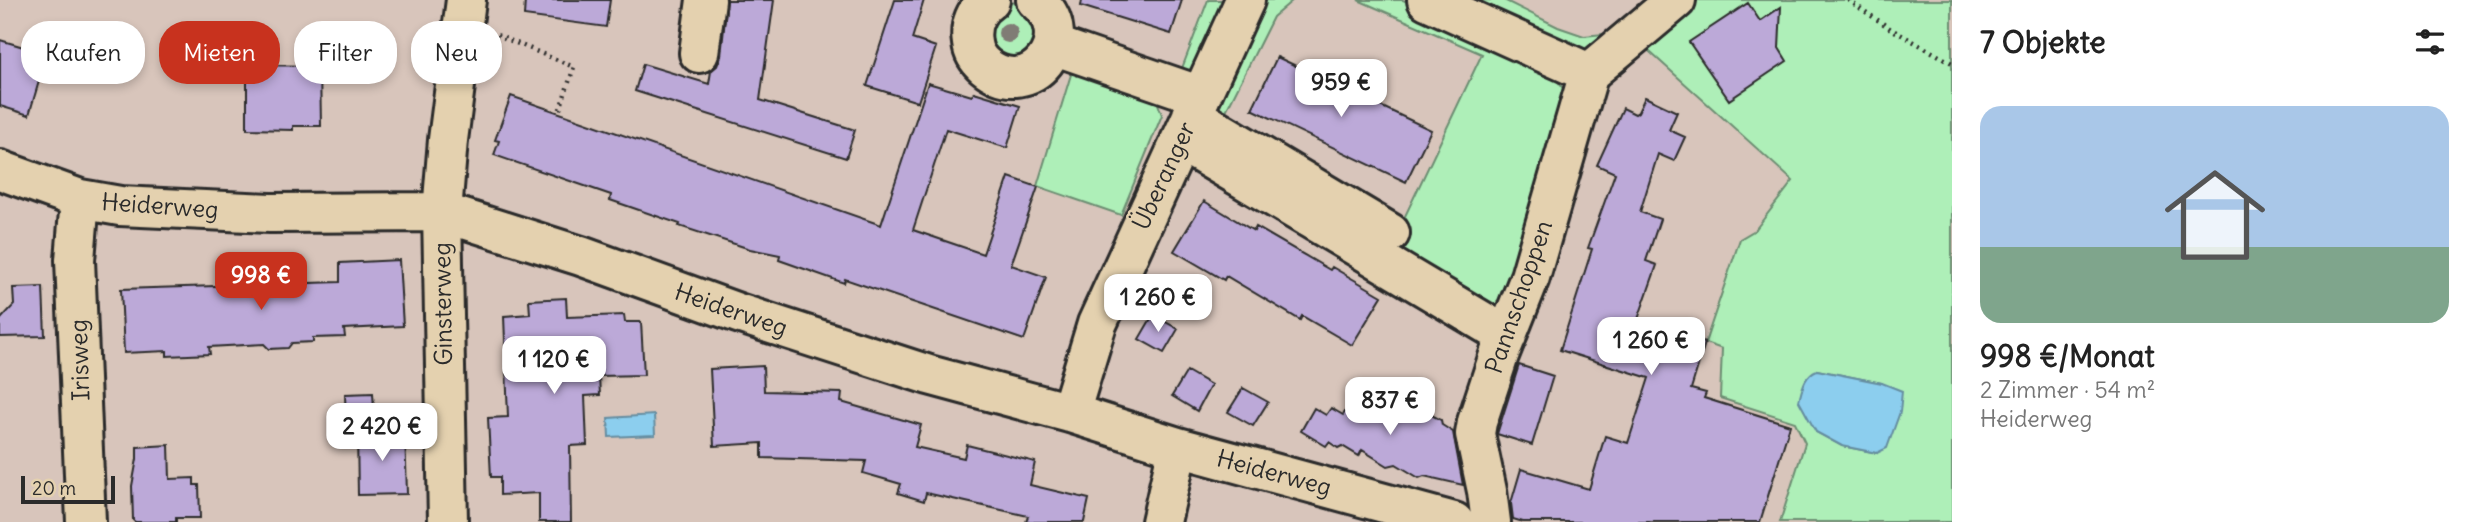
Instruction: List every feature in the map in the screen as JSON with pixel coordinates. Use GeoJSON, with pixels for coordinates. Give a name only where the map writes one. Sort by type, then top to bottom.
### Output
{"type":"FeatureCollection","features":[{"type":"Feature","properties":{"kind":"street"},"geometry":{"type":"LineString","coordinates":[[699,52],[706,0]]}},
{"type":"Feature","properties":{"kind":"street"},"geometry":{"type":"LineString","coordinates":[[983,2],[973,19],[970,34],[973,49],[981,62],[992,72],[1007,77],[1037,70],[1054,45],[1055,31],[1051,18],[1036,0]]}},
{"type":"Feature","properties":{"kind":"street","name":"Überanger"},"geometry":{"type":"LineString","coordinates":[[1070,413],[1097,324],[1245,0]]}},
{"type":"Feature","properties":{"kind":"street"},"geometry":{"type":"LineString","coordinates":[[1427,0],[1589,73],[1676,0]]}},
{"type":"Feature","properties":{"kind":"street","name":"Ginsterweg"},"geometry":{"type":"LineString","coordinates":[[448,522],[442,212],[448,140],[465,11]]}},
{"type":"Feature","properties":{"kind":"street","name":"Überanger"},"geometry":{"type":"LineString","coordinates":[[1054,45],[1191,117]]}},
{"type":"Feature","properties":{"kind":"street","name":"Pannschoppen"},"geometry":{"type":"LineString","coordinates":[[1491,522],[1488,491],[1475,435],[1499,355],[1530,277],[1589,73]]}},
{"type":"Feature","properties":{"kind":"street"},"geometry":{"type":"LineString","coordinates":[[1191,117],[1390,233]]}},
{"type":"Feature","properties":{"kind":"street"},"geometry":{"type":"LineString","coordinates":[[1191,117],[1507,336]]}},
{"type":"Feature","properties":{"kind":"street","name":"Heiderweg"},"geometry":{"type":"LineString","coordinates":[[0,170],[80,199],[120,206],[270,213],[442,212],[581,256],[694,298],[929,375],[1070,413],[1178,447],[1454,522]]}},
{"type":"Feature","properties":{"kind":"street","name":"Irisweg"},"geometry":{"type":"LineString","coordinates":[[80,199],[75,260],[86,522]]}},
{"type":"Feature","properties":{"kind":"street"},"geometry":{"type":"LineString","coordinates":[[1161,522],[1178,447]]}},
{"type":"Feature","properties":{"kind":"path"},"geometry":{"type":"LineString","coordinates":[[1848,0],[1891,29],[1952,63]]}},
{"type":"Feature","properties":{"kind":"path"},"geometry":{"type":"LineString","coordinates":[[465,11],[574,67],[559,112]]}},
{"type":"Feature","properties":{"kind":"green space"},"geometry":{"type":"Polygon","coordinates":[[[1208,0],[1233,0],[1198,79],[1181,71],[1208,0]]]}},
{"type":"Feature","properties":{"kind":"green space"},"geometry":{"type":"Polygon","coordinates":[[[1262,0],[1293,0],[1273,17],[1219,125],[1208,120],[1262,0]]]}},
{"type":"Feature","properties":{"kind":"green space"},"geometry":{"type":"Polygon","coordinates":[[[1358,0],[1403,0],[1543,62],[1565,91],[1503,324],[1387,254],[1482,54],[1358,0]]]}},
{"type":"Feature","properties":{"kind":"green space"},"geometry":{"type":"Polygon","coordinates":[[[1448,0],[1504,0],[1558,27],[1584,36],[1613,33],[1593,52],[1573,53],[1448,0]]]}},
{"type":"Feature","properties":{"kind":"green space"},"geometry":{"type":"Polygon","coordinates":[[[1693,0],[1952,0],[1952,522],[1780,522],[1805,443],[1795,422],[1720,398],[1722,349],[1705,343],[1740,239],[1755,230],[1793,181],[1641,44],[1693,0]],[[1817,370],[1816,432],[1842,446],[1877,453],[1882,383],[1817,370]]]}},
{"type":"Feature","properties":{"kind":"green space"},"geometry":{"type":"Polygon","coordinates":[[[1010,2],[1033,10],[1037,54],[1003,65],[981,24],[998,5],[1010,2]]]}},
{"type":"Feature","properties":{"kind":"green space"},"geometry":{"type":"Polygon","coordinates":[[[1076,58],[1156,98],[1162,115],[1121,215],[1037,186],[1076,58]]]}},
{"type":"Feature","properties":{"kind":"water"},"geometry":{"type":"Polygon","coordinates":[[[1817,370],[1882,383],[1902,391],[1900,412],[1887,448],[1877,453],[1842,446],[1816,432],[1799,401],[1806,379],[1817,370]]]}},
{"type":"Feature","properties":{"kind":"water"},"geometry":{"type":"Polygon","coordinates":[[[654,415],[655,435],[609,437],[608,418],[654,415]]]}},
{"type":"Feature","properties":{"kind":"building"},"geometry":{"type":"Polygon","coordinates":[[[525,0],[610,0],[606,27],[524,16],[525,0]]]}},
{"type":"Feature","properties":{"kind":"building"},"geometry":{"type":"Polygon","coordinates":[[[727,0],[774,0],[760,100],[855,130],[846,158],[635,91],[643,64],[709,84],[711,71],[717,66],[721,56],[727,0]]]}},
{"type":"Feature","properties":{"kind":"building"},"geometry":{"type":"Polygon","coordinates":[[[895,0],[924,0],[912,39],[936,47],[918,102],[867,86],[895,0]]]}},
{"type":"Feature","properties":{"kind":"building"},"geometry":{"type":"Polygon","coordinates":[[[1082,0],[1182,0],[1171,34],[1081,6],[1082,0]]]}},
{"type":"Feature","properties":{"kind":"building"},"geometry":{"type":"Polygon","coordinates":[[[1748,3],[1760,21],[1781,7],[1779,48],[1787,61],[1729,100],[1689,42],[1748,3]]]}},
{"type":"Feature","properties":{"kind":"building"},"geometry":{"type":"Polygon","coordinates":[[[0,40],[21,46],[21,84],[38,84],[29,115],[0,106],[0,40]]]}},
{"type":"Feature","properties":{"kind":"building"},"geometry":{"type":"Polygon","coordinates":[[[1277,57],[1431,130],[1406,182],[1252,109],[1277,57]]]}},
{"type":"Feature","properties":{"kind":"building"},"geometry":{"type":"Polygon","coordinates":[[[280,65],[294,66],[294,84],[320,84],[321,126],[293,126],[293,130],[247,129],[247,84],[280,84],[280,65]]]}},
{"type":"Feature","properties":{"kind":"building"},"geometry":{"type":"Polygon","coordinates":[[[928,83],[972,96],[974,92],[1020,106],[1007,148],[946,129],[913,230],[983,254],[1009,177],[1038,187],[1011,265],[1046,277],[1024,340],[845,279],[844,283],[779,260],[780,255],[750,249],[679,226],[680,224],[610,200],[611,195],[494,155],[499,141],[495,140],[511,96],[881,225],[928,83]]]}},
{"type":"Feature","properties":{"kind":"building"},"geometry":{"type":"Polygon","coordinates":[[[1645,97],[1677,112],[1669,130],[1685,137],[1674,161],[1658,154],[1640,212],[1660,219],[1646,261],[1657,265],[1637,322],[1705,343],[1691,389],[1706,393],[1704,398],[1790,425],[1760,522],[1523,522],[1513,519],[1511,503],[1521,469],[1589,489],[1605,436],[1628,443],[1649,378],[1560,350],[1592,249],[1588,248],[1615,173],[1597,165],[1623,108],[1635,114],[1645,97]]]}},
{"type":"Feature","properties":{"kind":"building"},"geometry":{"type":"Polygon","coordinates":[[[1204,201],[1254,231],[1256,227],[1330,270],[1332,267],[1382,296],[1352,345],[1302,316],[1300,320],[1226,276],[1224,280],[1174,251],[1204,201]]]}},
{"type":"Feature","properties":{"kind":"building"},"geometry":{"type":"Polygon","coordinates":[[[399,260],[403,326],[344,329],[345,337],[313,338],[313,342],[292,343],[288,348],[269,349],[264,344],[209,347],[210,354],[167,356],[167,351],[124,353],[121,289],[340,282],[340,263],[399,260]]]}},
{"type":"Feature","properties":{"kind":"building"},"geometry":{"type":"Polygon","coordinates":[[[43,287],[45,336],[0,337],[0,320],[14,305],[13,288],[43,287]]]}},
{"type":"Feature","properties":{"kind":"building"},"geometry":{"type":"Polygon","coordinates":[[[566,298],[567,317],[624,315],[625,322],[641,322],[644,375],[599,376],[600,395],[585,396],[587,445],[570,446],[571,522],[539,522],[539,493],[500,495],[500,477],[491,477],[488,418],[508,417],[504,316],[530,314],[529,300],[566,298]]]}},
{"type":"Feature","properties":{"kind":"building"},"geometry":{"type":"Polygon","coordinates":[[[1153,315],[1178,329],[1164,353],[1139,339],[1153,315]]]}},
{"type":"Feature","properties":{"kind":"building"},"geometry":{"type":"Polygon","coordinates":[[[1519,365],[1553,376],[1532,445],[1497,434],[1519,365]]]}},
{"type":"Feature","properties":{"kind":"building"},"geometry":{"type":"Polygon","coordinates":[[[763,366],[764,391],[842,393],[841,402],[921,425],[915,447],[964,458],[967,445],[1035,462],[1030,485],[1089,499],[1084,522],[1026,522],[1028,516],[926,493],[924,501],[898,493],[901,484],[863,473],[866,461],[762,458],[762,443],[714,446],[710,369],[763,366]]]}},
{"type":"Feature","properties":{"kind":"building"},"geometry":{"type":"Polygon","coordinates":[[[1187,371],[1211,385],[1197,411],[1172,396],[1187,371]]]}},
{"type":"Feature","properties":{"kind":"building"},"geometry":{"type":"Polygon","coordinates":[[[1243,388],[1268,402],[1253,426],[1228,412],[1243,388]]]}},
{"type":"Feature","properties":{"kind":"building"},"geometry":{"type":"Polygon","coordinates":[[[373,393],[375,424],[346,425],[345,394],[373,393]]]}},
{"type":"Feature","properties":{"kind":"building"},"geometry":{"type":"Polygon","coordinates":[[[1357,393],[1366,398],[1370,396],[1387,407],[1392,399],[1421,416],[1424,411],[1441,420],[1442,425],[1453,432],[1463,485],[1424,476],[1419,478],[1396,464],[1388,466],[1362,450],[1359,456],[1329,442],[1326,446],[1301,431],[1314,408],[1326,415],[1331,408],[1343,415],[1357,393]]]}},
{"type":"Feature","properties":{"kind":"building"},"geometry":{"type":"Polygon","coordinates":[[[405,431],[407,494],[358,495],[357,432],[405,431]]]}},
{"type":"Feature","properties":{"kind":"building"},"geometry":{"type":"Polygon","coordinates":[[[169,445],[170,479],[194,478],[194,485],[199,485],[200,518],[176,518],[176,522],[135,522],[132,486],[137,447],[169,445]]]}}]}
